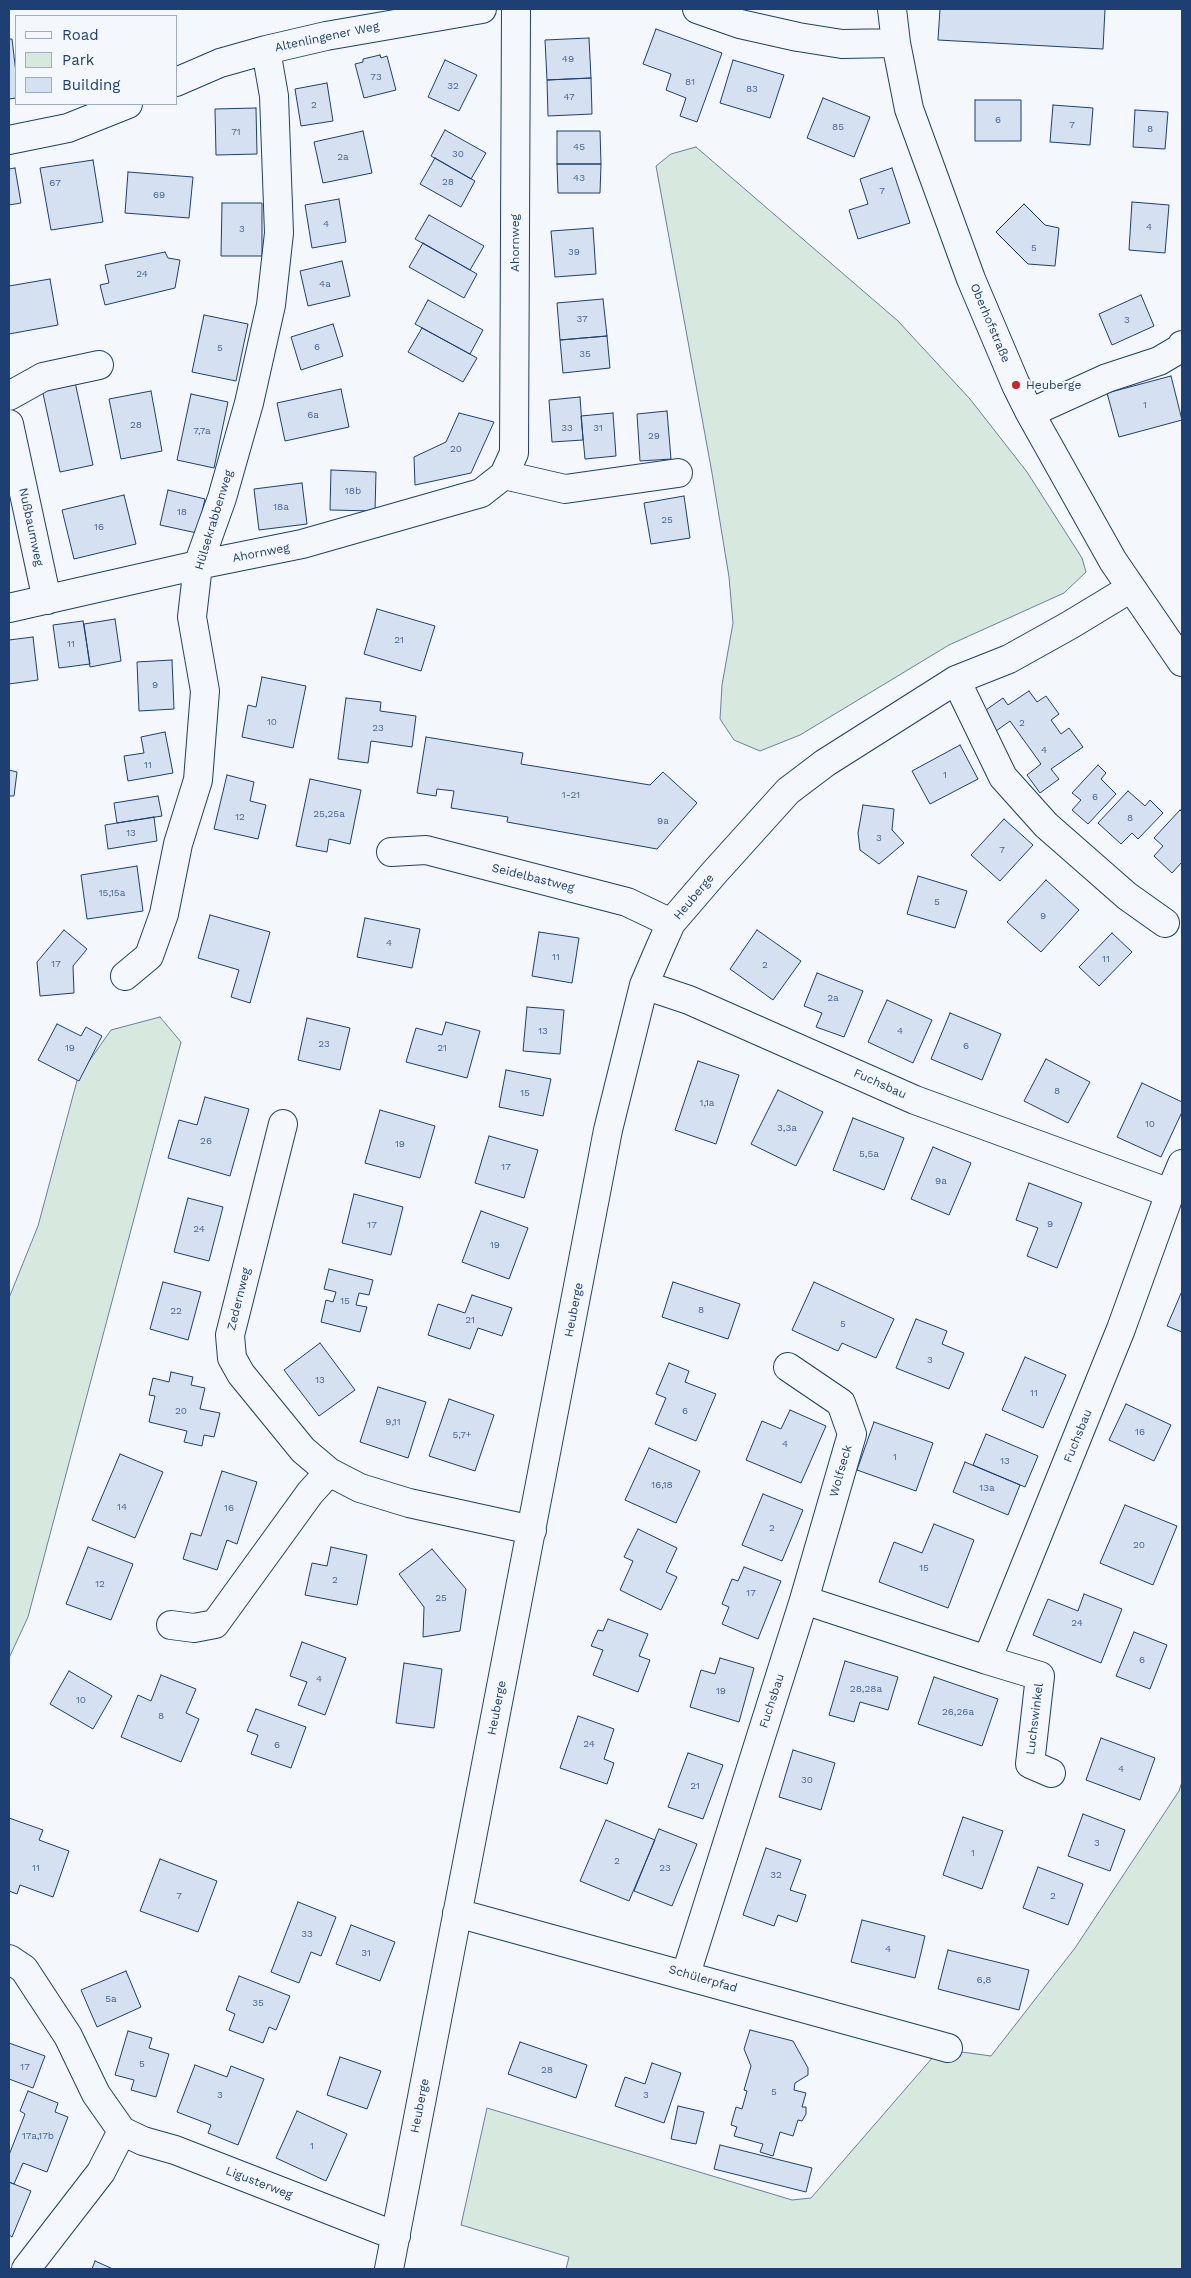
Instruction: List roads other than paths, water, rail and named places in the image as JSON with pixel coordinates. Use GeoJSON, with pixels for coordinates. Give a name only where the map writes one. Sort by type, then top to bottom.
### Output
{"type":"FeatureCollection","features":[{"type":"Feature","properties":{"kind":"street","name":"Altenlingener Weg"},"geometry":{"type":"LineString","coordinates":[[178,81],[220,63],[266,50],[326,36],[482,9]]}},
{"type":"Feature","properties":{"kind":"street","name":"Ahornweg"},"geometry":{"type":"LineString","coordinates":[[9,608],[198,565],[302,544],[480,493],[504,474],[514,453],[516,9]]}},
{"type":"Feature","properties":{"kind":"street"},"geometry":{"type":"LineString","coordinates":[[697,9],[740,24],[798,37],[842,44],[896,43]]}},
{"type":"Feature","properties":{"kind":"street","name":"Oberhofstraße"},"geometry":{"type":"LineString","coordinates":[[892,9],[896,43],[909,109],[970,279],[1030,413],[1113,561],[1182,662]]}},
{"type":"Feature","properties":{"kind":"street","name":"Hülsekrabbenweg"},"geometry":{"type":"LineString","coordinates":[[124,976],[149,956],[164,914],[178,844],[198,780],[205,691],[192,617],[198,565],[222,498],[241,431],[271,305],[279,233],[274,96],[266,50]]}},
{"type":"Feature","properties":{"kind":"street"},"geometry":{"type":"LineString","coordinates":[[9,140],[68,128],[126,105]]}},
{"type":"Feature","properties":{"kind":"street"},"geometry":{"type":"LineString","coordinates":[[1030,413],[1107,378],[1159,362],[1181,348],[1182,345]]}},
{"type":"Feature","properties":{"kind":"street"},"geometry":{"type":"LineString","coordinates":[[9,396],[43,377],[98,365]]}},
{"type":"Feature","properties":{"kind":"street","name":"Nußbaumweg"},"geometry":{"type":"LineString","coordinates":[[9,424],[47,600]]}},
{"type":"Feature","properties":{"kind":"street"},"geometry":{"type":"LineString","coordinates":[[504,474],[565,489],[678,473]]}},
{"type":"Feature","properties":{"kind":"street","name":"Heuberge"},"geometry":{"type":"LineString","coordinates":[[389,2269],[608,1130],[644,985],[671,923],[788,792],[825,763],[956,680],[1009,658],[1070,625],[1131,588]]}},
{"type":"Feature","properties":{"kind":"street"},"geometry":{"type":"LineString","coordinates":[[956,680],[1003,777],[1046,825],[1127,896],[1165,923]]}},
{"type":"Feature","properties":{"kind":"street","name":"Seidelbastweg"},"geometry":{"type":"LineString","coordinates":[[391,852],[426,850],[627,902],[671,923]]}},
{"type":"Feature","properties":{"kind":"street","name":"Fuchsbau"},"geometry":{"type":"LineString","coordinates":[[644,985],[690,1000],[915,1100],[1170,1193],[1121,1329],[987,1660]]}},
{"type":"Feature","properties":{"kind":"street","name":"Zedernweg"},"geometry":{"type":"LineString","coordinates":[[283,1124],[230,1335],[232,1358],[241,1374],[303,1450],[329,1472],[360,1488],[409,1503],[532,1530]]}},
{"type":"Feature","properties":{"kind":"street"},"geometry":{"type":"LineString","coordinates":[[1170,1193],[1182,1164]]}},
{"type":"Feature","properties":{"kind":"street","name":"Wolfseck"},"geometry":{"type":"LineString","coordinates":[[788,1367],[841,1402],[852,1434],[804,1600]]}},
{"type":"Feature","properties":{"kind":"street"},"geometry":{"type":"LineString","coordinates":[[171,1625],[194,1628],[215,1624],[310,1493],[329,1472]]}},
{"type":"Feature","properties":{"kind":"street"},"geometry":{"type":"LineString","coordinates":[[804,1600],[987,1660]]}},
{"type":"Feature","properties":{"kind":"street","name":"Fuchsbau"},"geometry":{"type":"LineString","coordinates":[[686,1974],[804,1600]]}},
{"type":"Feature","properties":{"kind":"street","name":"Luchswinkel"},"geometry":{"type":"LineString","coordinates":[[987,1660],[1040,1676],[1030,1764],[1051,1773]]}},
{"type":"Feature","properties":{"kind":"street","name":"Schülerpfad"},"geometry":{"type":"LineString","coordinates":[[458,1913],[686,1974],[948,2048]]}},
{"type":"Feature","properties":{"kind":"street"},"geometry":{"type":"LineString","coordinates":[[9,1959],[24,1969],[68,2036],[96,2094],[122,2131],[101,2172],[26,2269]]}},
{"type":"Feature","properties":{"kind":"street","name":"Ligusterweg"},"geometry":{"type":"LineString","coordinates":[[122,2131],[143,2141],[175,2150],[396,2236]]}},
{"type":"Feature","properties":{"kind":"place","name":"Heuberge"},"geometry":{"type":"Point","coordinates":[1016,385]}}]}
